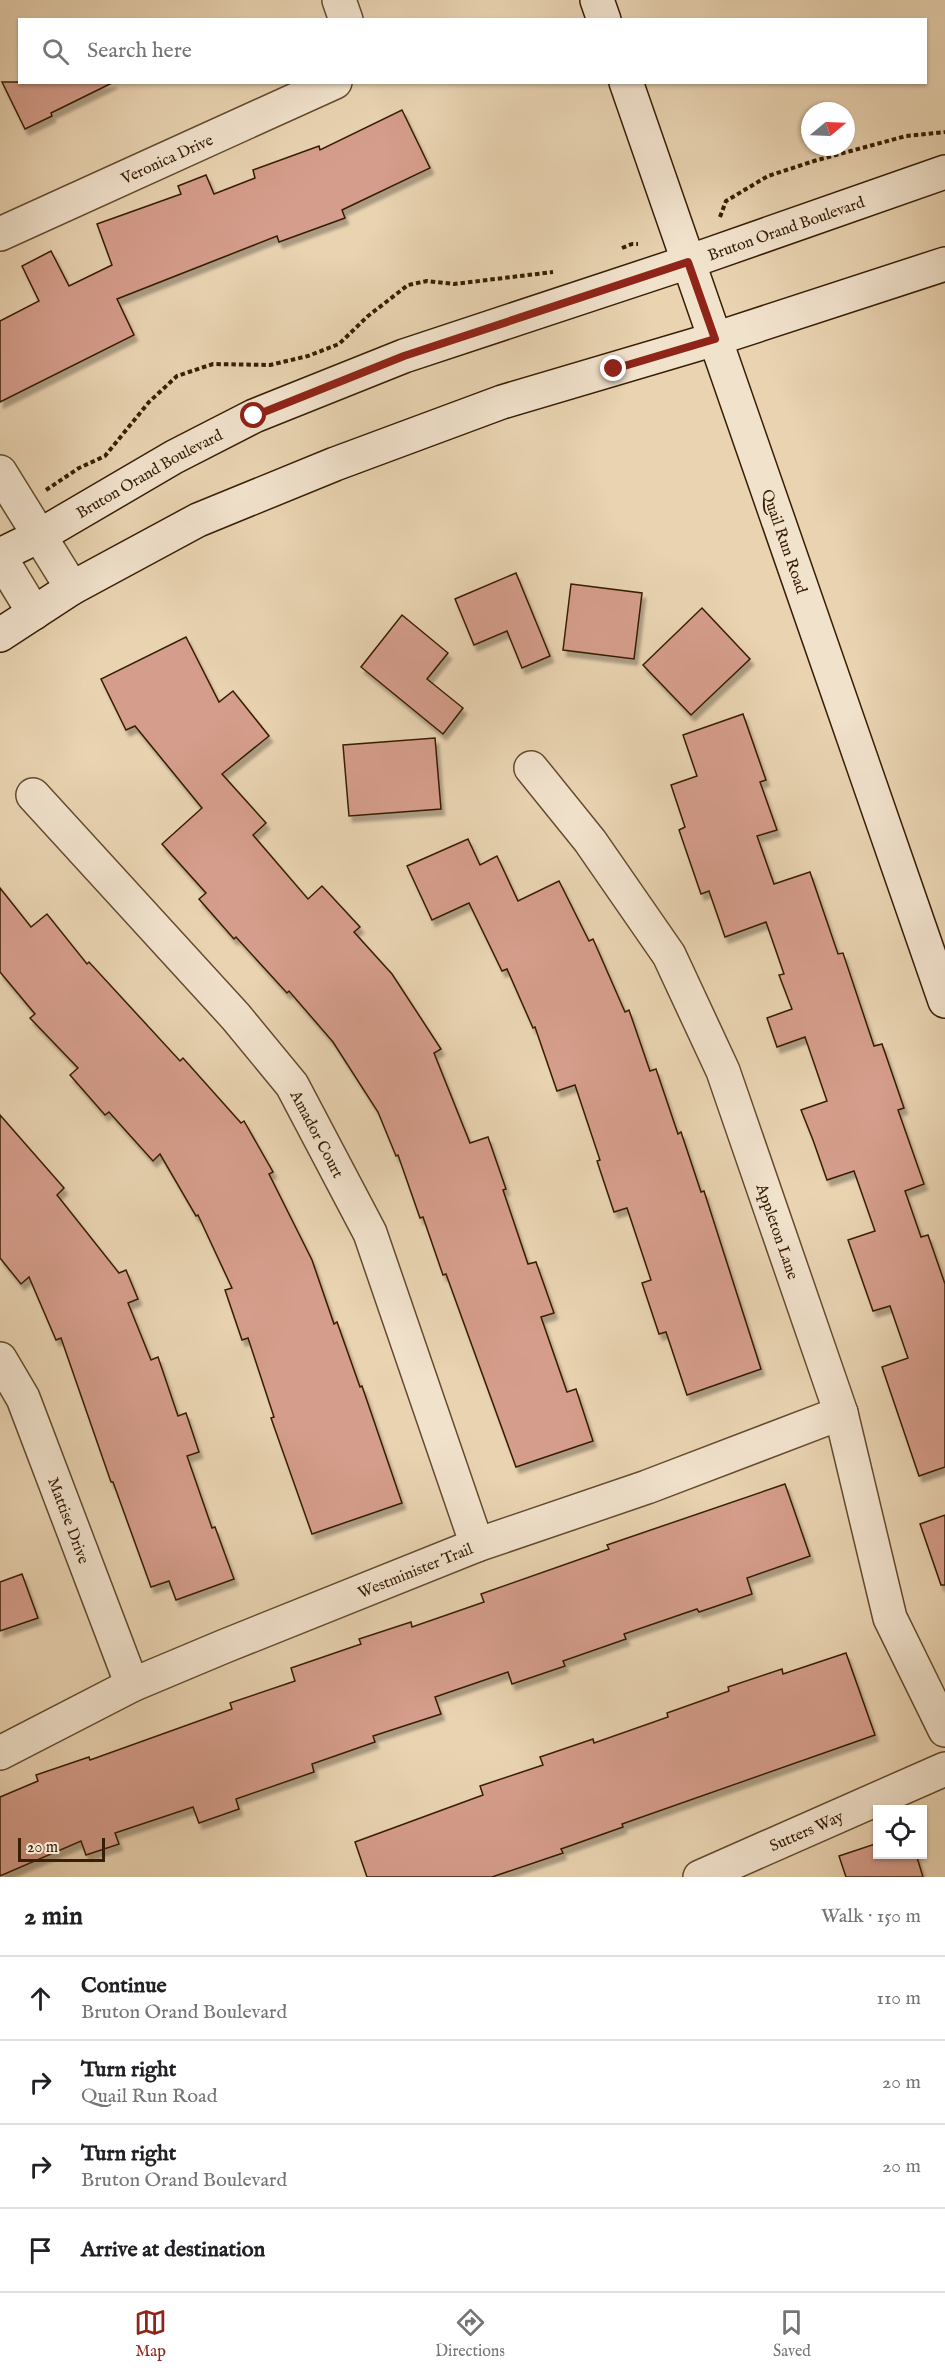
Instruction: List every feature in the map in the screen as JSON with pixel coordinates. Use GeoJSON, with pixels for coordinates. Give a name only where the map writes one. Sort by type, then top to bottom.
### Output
{"type":"FeatureCollection","features":[{"type":"Feature","properties":{"kind":"street"},"geometry":{"type":"LineString","coordinates":[[339,0],[345,18]]}},
{"type":"Feature","properties":{"kind":"street"},"geometry":{"type":"LineString","coordinates":[[597,0],[603,18]]}},
{"type":"Feature","properties":{"kind":"street","name":"Veronica Drive"},"geometry":{"type":"LineString","coordinates":[[0,234],[331,84]]}},
{"type":"Feature","properties":{"kind":"street","name":"Quail Run Road"},"geometry":{"type":"LineString","coordinates":[[627,84],[945,1000]]}},
{"type":"Feature","properties":{"kind":"street","name":"Bruton Orand Boulevard"},"geometry":{"type":"LineString","coordinates":[[0,556],[39,536],[174,457],[254,416],[683,248],[945,172]]}},
{"type":"Feature","properties":{"kind":"street"},"geometry":{"type":"LineString","coordinates":[[0,635],[72,588],[198,520],[335,464],[502,402],[715,339],[945,264]]}},
{"type":"Feature","properties":{"kind":"street"},"geometry":{"type":"LineString","coordinates":[[0,472],[72,588]]}},
{"type":"Feature","properties":{"kind":"street"},"geometry":{"type":"LineString","coordinates":[[0,556],[34,613]]}},
{"type":"Feature","properties":{"kind":"street","name":"Appleton Lane"},"geometry":{"type":"LineString","coordinates":[[531,768],[590,841],[669,955],[723,1071],[841,1413],[890,1618],[945,1730]]}},
{"type":"Feature","properties":{"kind":"street","name":"Amador Court"},"geometry":{"type":"LineString","coordinates":[[33,795],[236,1017],[292,1085],[370,1233],[477,1545]]}},
{"type":"Feature","properties":{"kind":"street","name":"Mattise Drive"},"geometry":{"type":"LineString","coordinates":[[0,1359],[23,1398],[132,1685]]}},
{"type":"Feature","properties":{"kind":"street","name":"Westminister Trail"},"geometry":{"type":"LineString","coordinates":[[0,1753],[132,1685],[477,1545],[647,1486],[841,1413]]}},
{"type":"Feature","properties":{"kind":"street","name":"Sutters Way"},"geometry":{"type":"LineString","coordinates":[[700,1877],[945,1769]]}},
{"type":"Feature","properties":{"kind":"path"},"geometry":{"type":"LineString","coordinates":[[616,252],[632,244],[683,248],[718,220],[726,201],[768,176],[906,136],[945,132]]}},
{"type":"Feature","properties":{"kind":"path"},"geometry":{"type":"LineString","coordinates":[[21,506],[62,478],[105,456],[149,402],[177,376],[213,364],[270,365],[308,356],[339,344],[408,285],[427,281],[454,284],[555,271]]}},
{"type":"Feature","properties":{"kind":"building"},"geometry":{"type":"Polygon","coordinates":[[[2,82],[110,84],[51,113],[52,116],[25,129],[2,82]]]}},
{"type":"Feature","properties":{"kind":"building"},"geometry":{"type":"Polygon","coordinates":[[[402,110],[430,168],[342,210],[345,218],[279,242],[277,236],[117,299],[134,335],[0,402],[0,321],[39,301],[22,266],[51,251],[69,286],[112,265],[97,224],[181,194],[178,186],[206,175],[214,194],[255,178],[253,170],[319,146],[320,150],[402,110]]]}},
{"type":"Feature","properties":{"kind":"building"},"geometry":{"type":"Polygon","coordinates":[[[516,573],[550,656],[522,668],[507,631],[474,645],[455,599],[516,573]]]}},
{"type":"Feature","properties":{"kind":"building"},"geometry":{"type":"Polygon","coordinates":[[[571,584],[642,593],[634,659],[563,650],[571,584]]]}},
{"type":"Feature","properties":{"kind":"building"},"geometry":{"type":"Polygon","coordinates":[[[702,608],[750,659],[691,715],[643,665],[702,608]]]}},
{"type":"Feature","properties":{"kind":"building"},"geometry":{"type":"Polygon","coordinates":[[[402,615],[448,653],[427,679],[463,708],[443,734],[361,667],[402,615]]]}},
{"type":"Feature","properties":{"kind":"building"},"geometry":{"type":"Polygon","coordinates":[[[186,637],[219,702],[233,691],[269,736],[222,774],[266,823],[253,835],[308,899],[322,886],[360,927],[354,932],[392,974],[441,1049],[434,1053],[470,1143],[488,1137],[528,1264],[536,1262],[554,1313],[541,1317],[567,1392],[576,1389],[593,1441],[516,1467],[446,1274],[443,1275],[423,1217],[420,1218],[398,1155],[396,1156],[378,1112],[333,1042],[289,991],[287,993],[236,937],[234,939],[199,899],[206,893],[162,844],[202,808],[135,726],[126,730],[101,679],[186,637]]]}},
{"type":"Feature","properties":{"kind":"building"},"geometry":{"type":"Polygon","coordinates":[[[743,714],[766,780],[760,782],[777,830],[757,836],[774,884],[810,872],[838,954],[843,953],[874,1046],[882,1044],[904,1108],[898,1110],[924,1184],[905,1191],[921,1237],[928,1235],[945,1284],[945,1467],[919,1476],[882,1367],[908,1358],[890,1306],[873,1311],[848,1240],[875,1231],[854,1171],[827,1180],[801,1110],[827,1101],[805,1037],[777,1047],[767,1018],[792,1009],[779,975],[784,974],[766,922],[725,937],[709,891],[701,894],[679,830],[685,827],[671,785],[697,776],[683,735],[743,714]]]}},
{"type":"Feature","properties":{"kind":"building"},"geometry":{"type":"Polygon","coordinates":[[[435,738],[441,809],[349,816],[343,745],[435,738]]]}},
{"type":"Feature","properties":{"kind":"building"},"geometry":{"type":"Polygon","coordinates":[[[468,839],[480,865],[497,856],[518,901],[559,881],[589,941],[593,939],[625,1012],[629,1010],[650,1071],[656,1069],[678,1134],[681,1132],[701,1192],[704,1191],[761,1369],[687,1395],[666,1332],[659,1334],[642,1283],[651,1280],[627,1208],[614,1212],[597,1161],[600,1160],[575,1085],[557,1091],[535,1027],[533,1028],[507,969],[502,971],[469,903],[432,920],[407,866],[468,839]]]}},
{"type":"Feature","properties":{"kind":"building"},"geometry":{"type":"Polygon","coordinates":[[[0,888],[31,927],[47,914],[87,964],[89,962],[180,1061],[183,1058],[241,1123],[244,1121],[273,1172],[269,1174],[312,1260],[334,1324],[337,1322],[360,1387],[362,1386],[402,1503],[312,1534],[271,1418],[274,1417],[248,1338],[242,1340],[225,1290],[232,1288],[198,1215],[196,1216],[160,1154],[153,1161],[109,1112],[105,1115],[70,1075],[78,1068],[30,1018],[35,1014],[0,972],[0,888]]]}},
{"type":"Feature","properties":{"kind":"building"},"geometry":{"type":"Polygon","coordinates":[[[0,1115],[64,1188],[57,1195],[119,1273],[126,1270],[138,1299],[128,1303],[151,1360],[158,1357],[178,1416],[186,1413],[199,1452],[187,1456],[212,1528],[215,1527],[234,1579],[176,1600],[169,1581],[151,1587],[113,1482],[111,1482],[61,1338],[56,1340],[29,1277],[21,1284],[0,1258],[0,1115]]]}},
{"type":"Feature","properties":{"kind":"building"},"geometry":{"type":"Polygon","coordinates":[[[785,1484],[810,1556],[747,1578],[752,1594],[699,1612],[697,1609],[624,1634],[626,1639],[563,1661],[565,1666],[512,1684],[508,1672],[435,1697],[441,1714],[373,1736],[375,1742],[312,1764],[314,1772],[236,1799],[239,1809],[199,1823],[193,1807],[115,1833],[119,1844],[86,1855],[81,1841],[0,1876],[0,1797],[38,1781],[36,1775],[89,1757],[90,1760],[232,1709],[230,1703],[295,1681],[291,1668],[361,1644],[359,1639],[411,1622],[412,1627],[484,1602],[481,1594],[609,1549],[607,1545],[785,1484]]]}},
{"type":"Feature","properties":{"kind":"building"},"geometry":{"type":"Polygon","coordinates":[[[945,1515],[945,1585],[941,1585],[920,1524],[945,1515]]]}},
{"type":"Feature","properties":{"kind":"building"},"geometry":{"type":"Polygon","coordinates":[[[22,1574],[38,1618],[0,1631],[0,1582],[22,1574]]]}},
{"type":"Feature","properties":{"kind":"building"},"geometry":{"type":"Polygon","coordinates":[[[846,1653],[875,1735],[622,1824],[623,1827],[561,1849],[563,1853],[492,1877],[367,1877],[355,1842],[483,1795],[480,1786],[543,1765],[540,1757],[593,1739],[594,1743],[668,1717],[667,1713],[729,1691],[728,1687],[782,1669],[783,1674],[846,1653]]]}},
{"type":"Feature","properties":{"kind":"building"},"geometry":{"type":"Polygon","coordinates":[[[873,1845],[873,1859],[918,1859],[923,1877],[846,1877],[839,1856],[873,1845]]]}},
{"type":"Feature","properties":{"kind":"route"},"geometry":{"type":"LineString","coordinates":[[254,416],[404,356],[688,262],[715,339],[614,369]]}}]}
